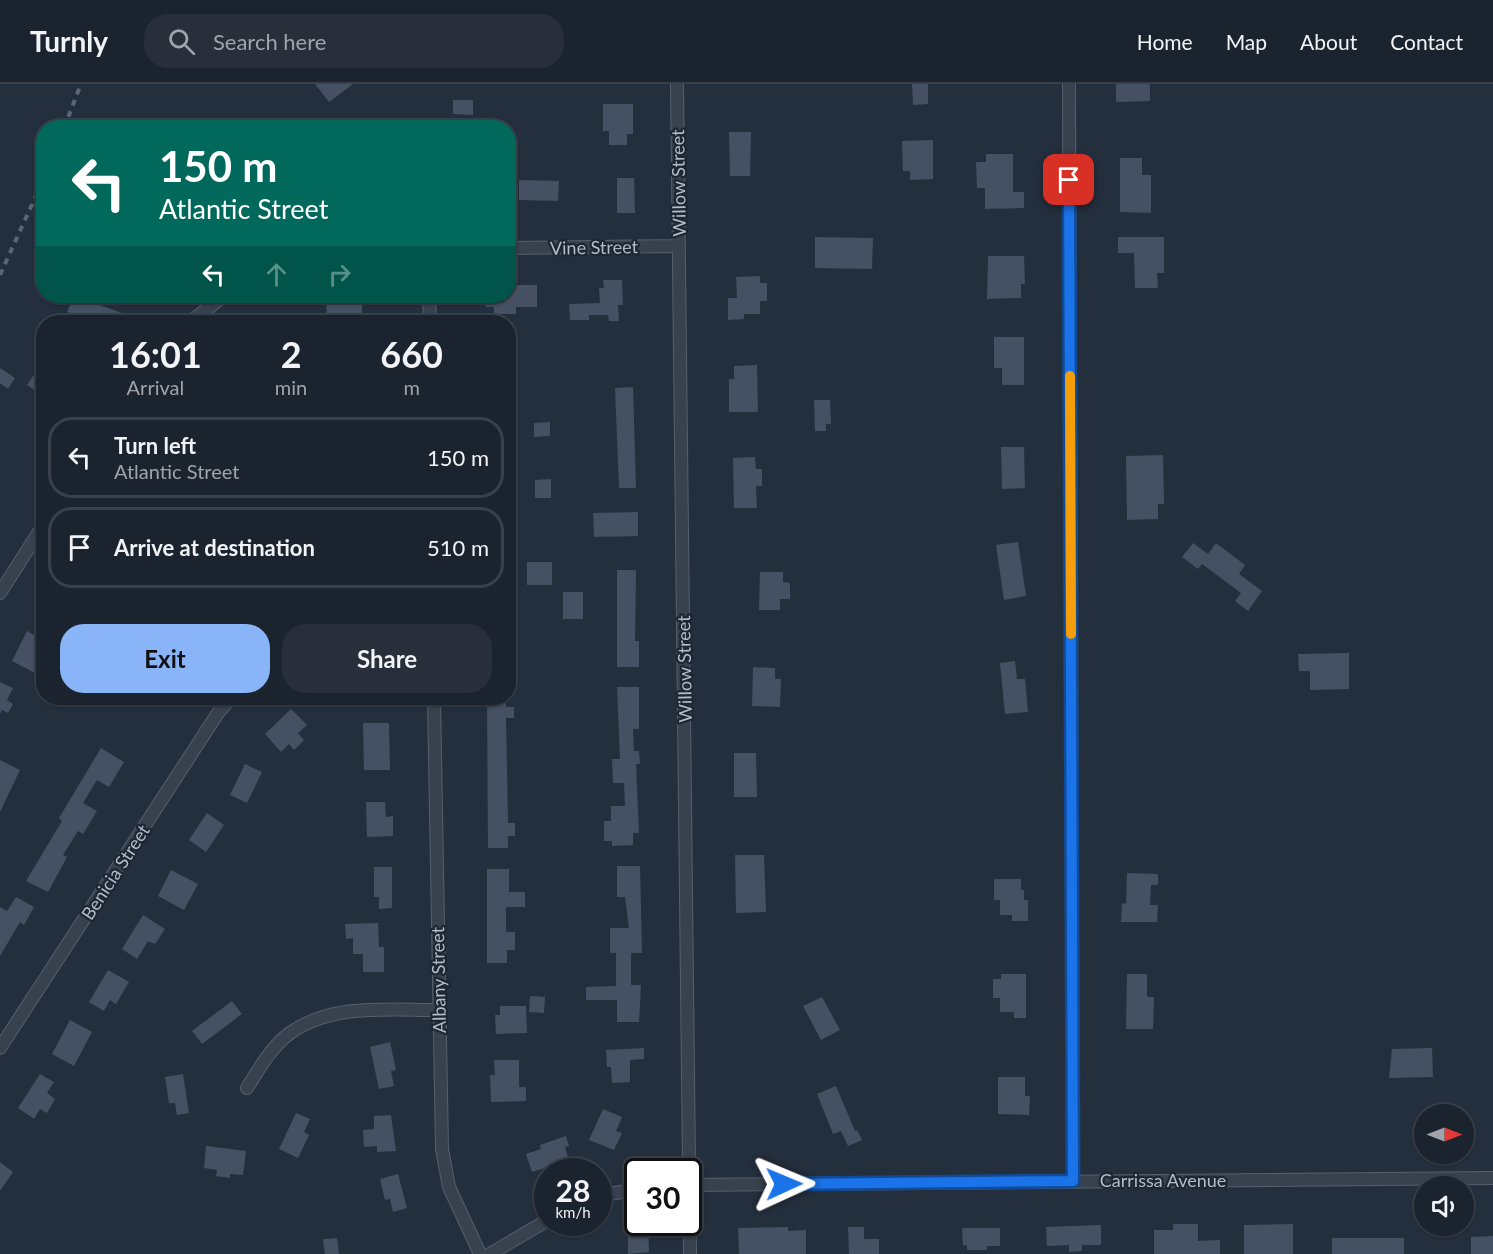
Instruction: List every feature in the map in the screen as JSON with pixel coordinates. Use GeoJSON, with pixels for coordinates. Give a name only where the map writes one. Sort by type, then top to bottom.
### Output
{"type":"FeatureCollection","features":[{"type":"Feature","properties":{"kind":"street","name":"Willow Street"},"geometry":{"type":"LineString","coordinates":[[677,84],[689,1158]]}},
{"type":"Feature","properties":{"kind":"street"},"geometry":{"type":"LineString","coordinates":[[1069,84],[1073,1181]]}},
{"type":"Feature","properties":{"kind":"street","name":"Vine Street"},"geometry":{"type":"LineString","coordinates":[[516,248],[679,246]]}},
{"type":"Feature","properties":{"kind":"street"},"geometry":{"type":"LineString","coordinates":[[199,315],[215,303]]}},
{"type":"Feature","properties":{"kind":"street"},"geometry":{"type":"LineString","coordinates":[[0,593],[36,537]]}},
{"type":"Feature","properties":{"kind":"street","name":"Benicia Street"},"geometry":{"type":"LineString","coordinates":[[0,1048],[225,705]]}},
{"type":"Feature","properties":{"kind":"street","name":"Albany Street"},"geometry":{"type":"LineString","coordinates":[[434,705],[442,1149],[449,1187],[480,1254]]}},
{"type":"Feature","properties":{"kind":"street"},"geometry":{"type":"LineString","coordinates":[[247,1088],[266,1057],[281,1042],[312,1020],[338,1013],[438,1010]]}},
{"type":"Feature","properties":{"kind":"street","name":"Carrissa Avenue"},"geometry":{"type":"LineString","coordinates":[[702,1185],[1493,1178]]}},
{"type":"Feature","properties":{"kind":"street"},"geometry":{"type":"LineString","coordinates":[[490,1254],[534,1228]]}},
{"type":"Feature","properties":{"kind":"street","name":"Willow Street"},"geometry":{"type":"LineString","coordinates":[[690,1236],[690,1254]]}},
{"type":"Feature","properties":{"kind":"building"},"geometry":{"type":"Polygon","coordinates":[[[315,84],[353,84],[329,102],[315,84]]]}},
{"type":"Feature","properties":{"kind":"building"},"geometry":{"type":"Polygon","coordinates":[[[912,84],[928,84],[928,104],[913,105],[912,84]]]}},
{"type":"Feature","properties":{"kind":"building"},"geometry":{"type":"Polygon","coordinates":[[[1116,84],[1150,84],[1150,101],[1116,102],[1116,84]]]}},
{"type":"Feature","properties":{"kind":"building"},"geometry":{"type":"Polygon","coordinates":[[[453,100],[473,100],[473,115],[453,114],[453,100]]]}},
{"type":"Feature","properties":{"kind":"building"},"geometry":{"type":"Polygon","coordinates":[[[603,104],[633,104],[633,134],[627,134],[627,145],[609,145],[609,131],[603,131],[603,104]]]}},
{"type":"Feature","properties":{"kind":"building"},"geometry":{"type":"Polygon","coordinates":[[[729,132],[751,132],[750,176],[730,176],[729,132]]]}},
{"type":"Feature","properties":{"kind":"building"},"geometry":{"type":"Polygon","coordinates":[[[933,140],[933,179],[910,180],[910,171],[903,171],[902,141],[933,140]]]}},
{"type":"Feature","properties":{"kind":"building"},"geometry":{"type":"Polygon","coordinates":[[[986,154],[1013,154],[1013,192],[1024,192],[1024,208],[985,209],[985,188],[977,188],[976,162],[986,162],[986,154]]]}},
{"type":"Feature","properties":{"kind":"building"},"geometry":{"type":"Polygon","coordinates":[[[1120,158],[1142,158],[1142,175],[1151,175],[1151,213],[1120,212],[1120,158]]]}},
{"type":"Feature","properties":{"kind":"building"},"geometry":{"type":"Polygon","coordinates":[[[617,178],[634,178],[635,213],[617,213],[617,178]]]}},
{"type":"Feature","properties":{"kind":"building"},"geometry":{"type":"Polygon","coordinates":[[[519,180],[559,181],[558,201],[519,200],[519,180]]]}},
{"type":"Feature","properties":{"kind":"building"},"geometry":{"type":"Polygon","coordinates":[[[815,237],[873,238],[872,269],[815,268],[815,237]]]}},
{"type":"Feature","properties":{"kind":"building"},"geometry":{"type":"Polygon","coordinates":[[[1118,237],[1164,237],[1164,273],[1157,273],[1158,288],[1135,288],[1134,253],[1118,253],[1118,237]]]}},
{"type":"Feature","properties":{"kind":"building"},"geometry":{"type":"Polygon","coordinates":[[[988,256],[1024,256],[1025,284],[1021,284],[1021,298],[987,299],[988,256]]]}},
{"type":"Feature","properties":{"kind":"building"},"geometry":{"type":"Polygon","coordinates":[[[760,276],[760,283],[767,283],[767,301],[760,301],[760,314],[744,314],[744,319],[728,320],[728,298],[737,298],[736,277],[760,276]]]}},
{"type":"Feature","properties":{"kind":"building"},"geometry":{"type":"Polygon","coordinates":[[[603,280],[622,280],[623,305],[618,305],[619,321],[609,321],[608,315],[589,315],[589,320],[570,320],[569,304],[600,303],[599,288],[604,288],[603,280]]]}},
{"type":"Feature","properties":{"kind":"building"},"geometry":{"type":"Polygon","coordinates":[[[516,285],[537,285],[537,307],[516,307],[516,314],[494,314],[494,307],[486,307],[486,303],[516,303],[516,285]]]}},
{"type":"Feature","properties":{"kind":"building"},"geometry":{"type":"Polygon","coordinates":[[[71,303],[94,303],[125,314],[75,315],[67,312],[71,303]]]}},
{"type":"Feature","properties":{"kind":"building"},"geometry":{"type":"Polygon","coordinates":[[[326,303],[362,303],[362,315],[327,315],[326,303]]]}},
{"type":"Feature","properties":{"kind":"building"},"geometry":{"type":"Polygon","coordinates":[[[994,337],[1024,337],[1024,385],[1002,385],[1002,368],[994,368],[994,337]]]}},
{"type":"Feature","properties":{"kind":"building"},"geometry":{"type":"Polygon","coordinates":[[[757,365],[758,412],[729,412],[729,379],[734,379],[734,366],[757,365]]]}},
{"type":"Feature","properties":{"kind":"building"},"geometry":{"type":"Polygon","coordinates":[[[0,368],[15,378],[8,389],[0,383],[0,368]]]}},
{"type":"Feature","properties":{"kind":"building"},"geometry":{"type":"Polygon","coordinates":[[[36,372],[36,391],[27,385],[36,372]]]}},
{"type":"Feature","properties":{"kind":"building"},"geometry":{"type":"Polygon","coordinates":[[[633,387],[636,488],[619,488],[615,388],[633,387]]]}},
{"type":"Feature","properties":{"kind":"building"},"geometry":{"type":"Polygon","coordinates":[[[814,400],[830,400],[831,424],[826,424],[826,431],[815,431],[814,400]]]}},
{"type":"Feature","properties":{"kind":"building"},"geometry":{"type":"Polygon","coordinates":[[[550,422],[550,436],[534,437],[534,423],[550,422]]]}},
{"type":"Feature","properties":{"kind":"building"},"geometry":{"type":"Polygon","coordinates":[[[1001,447],[1024,447],[1025,488],[1002,489],[1001,447]]]}},
{"type":"Feature","properties":{"kind":"building"},"geometry":{"type":"Polygon","coordinates":[[[1163,455],[1164,504],[1158,504],[1158,519],[1127,520],[1126,456],[1163,455]]]}},
{"type":"Feature","properties":{"kind":"building"},"geometry":{"type":"Polygon","coordinates":[[[755,457],[756,469],[762,469],[762,486],[756,486],[757,508],[734,508],[733,458],[755,457]]]}},
{"type":"Feature","properties":{"kind":"building"},"geometry":{"type":"Polygon","coordinates":[[[551,479],[551,498],[535,498],[535,480],[551,479]]]}},
{"type":"Feature","properties":{"kind":"building"},"geometry":{"type":"Polygon","coordinates":[[[638,512],[638,536],[594,537],[593,513],[638,512]]]}},
{"type":"Feature","properties":{"kind":"building"},"geometry":{"type":"Polygon","coordinates":[[[1018,542],[1026,596],[1004,600],[996,545],[1018,542]]]}},
{"type":"Feature","properties":{"kind":"building"},"geometry":{"type":"Polygon","coordinates":[[[1193,543],[1208,554],[1216,543],[1245,565],[1239,574],[1262,591],[1248,611],[1235,601],[1241,593],[1202,564],[1198,569],[1182,557],[1193,543]]]}},
{"type":"Feature","properties":{"kind":"building"},"geometry":{"type":"Polygon","coordinates":[[[527,562],[552,562],[552,585],[527,585],[527,562]]]}},
{"type":"Feature","properties":{"kind":"building"},"geometry":{"type":"Polygon","coordinates":[[[617,570],[636,570],[635,641],[639,641],[639,667],[617,667],[617,570]]]}},
{"type":"Feature","properties":{"kind":"building"},"geometry":{"type":"Polygon","coordinates":[[[760,572],[783,572],[783,582],[790,583],[790,599],[780,599],[780,610],[759,610],[760,572]]]}},
{"type":"Feature","properties":{"kind":"building"},"geometry":{"type":"Polygon","coordinates":[[[563,592],[583,592],[583,619],[563,619],[563,592]]]}},
{"type":"Feature","properties":{"kind":"building"},"geometry":{"type":"Polygon","coordinates":[[[27,631],[36,636],[35,673],[12,661],[27,631]]]}},
{"type":"Feature","properties":{"kind":"building"},"geometry":{"type":"Polygon","coordinates":[[[1349,653],[1349,689],[1310,690],[1310,671],[1299,671],[1298,654],[1349,653]]]}},
{"type":"Feature","properties":{"kind":"building"},"geometry":{"type":"Polygon","coordinates":[[[1015,661],[1017,679],[1025,679],[1028,712],[1005,714],[1000,663],[1015,661]]]}},
{"type":"Feature","properties":{"kind":"building"},"geometry":{"type":"Polygon","coordinates":[[[753,667],[775,668],[775,679],[781,679],[780,707],[752,706],[753,667]]]}},
{"type":"Feature","properties":{"kind":"building"},"geometry":{"type":"Polygon","coordinates":[[[0,682],[13,688],[7,700],[13,704],[8,713],[2,710],[0,714],[0,682]]]}},
{"type":"Feature","properties":{"kind":"building"},"geometry":{"type":"Polygon","coordinates":[[[617,687],[639,687],[639,729],[633,729],[634,751],[639,751],[640,764],[636,764],[639,833],[633,833],[633,845],[612,846],[612,841],[604,841],[604,821],[611,821],[611,806],[625,806],[624,783],[613,783],[612,759],[620,759],[617,687]]]}},
{"type":"Feature","properties":{"kind":"building"},"geometry":{"type":"Polygon","coordinates":[[[487,705],[506,705],[506,707],[514,707],[514,718],[506,718],[508,823],[515,823],[515,836],[508,836],[508,848],[488,848],[487,705]]]}},
{"type":"Feature","properties":{"kind":"building"},"geometry":{"type":"Polygon","coordinates":[[[291,709],[307,725],[298,733],[304,740],[294,750],[289,744],[281,752],[265,734],[291,709]]]}},
{"type":"Feature","properties":{"kind":"building"},"geometry":{"type":"Polygon","coordinates":[[[363,723],[389,723],[390,770],[364,770],[363,723]]]}},
{"type":"Feature","properties":{"kind":"building"},"geometry":{"type":"Polygon","coordinates":[[[101,748],[124,762],[109,787],[97,780],[83,803],[97,811],[83,834],[78,831],[63,855],[67,857],[48,892],[26,881],[62,821],[59,818],[101,748]]]}},
{"type":"Feature","properties":{"kind":"building"},"geometry":{"type":"Polygon","coordinates":[[[734,753],[756,753],[757,797],[734,797],[734,753]]]}},
{"type":"Feature","properties":{"kind":"building"},"geometry":{"type":"Polygon","coordinates":[[[0,760],[20,770],[0,812],[0,760]]]}},
{"type":"Feature","properties":{"kind":"building"},"geometry":{"type":"Polygon","coordinates":[[[245,764],[262,772],[247,803],[230,795],[245,764]]]}},
{"type":"Feature","properties":{"kind":"building"},"geometry":{"type":"Polygon","coordinates":[[[366,802],[385,802],[386,817],[393,816],[393,836],[367,837],[366,802]]]}},
{"type":"Feature","properties":{"kind":"building"},"geometry":{"type":"Polygon","coordinates":[[[207,813],[224,825],[206,852],[189,840],[207,813]]]}},
{"type":"Feature","properties":{"kind":"building"},"geometry":{"type":"Polygon","coordinates":[[[735,855],[764,855],[766,912],[736,913],[735,855]]]}},
{"type":"Feature","properties":{"kind":"building"},"geometry":{"type":"Polygon","coordinates":[[[617,866],[640,866],[642,953],[631,953],[631,985],[641,985],[639,1022],[617,1022],[617,1000],[586,1000],[586,987],[616,986],[616,953],[610,953],[610,928],[629,928],[625,897],[617,897],[617,866]]]}},
{"type":"Feature","properties":{"kind":"building"},"geometry":{"type":"Polygon","coordinates":[[[374,867],[392,867],[392,908],[379,909],[379,897],[374,897],[374,867]]]}},
{"type":"Feature","properties":{"kind":"building"},"geometry":{"type":"Polygon","coordinates":[[[487,869],[509,869],[509,892],[525,892],[525,907],[506,907],[506,932],[515,932],[515,950],[507,950],[507,963],[487,963],[487,869]]]}},
{"type":"Feature","properties":{"kind":"building"},"geometry":{"type":"Polygon","coordinates":[[[171,870],[198,884],[184,910],[158,896],[171,870]]]}},
{"type":"Feature","properties":{"kind":"building"},"geometry":{"type":"Polygon","coordinates":[[[1127,873],[1158,874],[1158,885],[1151,885],[1150,905],[1158,905],[1157,922],[1121,922],[1122,903],[1126,904],[1127,873]]]}},
{"type":"Feature","properties":{"kind":"building"},"geometry":{"type":"Polygon","coordinates":[[[994,879],[1021,879],[1024,900],[1028,900],[1028,921],[1012,921],[1012,915],[1000,915],[1000,900],[994,900],[994,879]]]}},
{"type":"Feature","properties":{"kind":"building"},"geometry":{"type":"Polygon","coordinates":[[[16,897],[34,907],[24,925],[20,922],[0,956],[0,907],[7,911],[16,897]]]}},
{"type":"Feature","properties":{"kind":"building"},"geometry":{"type":"Polygon","coordinates":[[[143,915],[165,929],[155,944],[148,941],[137,959],[122,949],[143,915]]]}},
{"type":"Feature","properties":{"kind":"building"},"geometry":{"type":"Polygon","coordinates":[[[378,923],[379,947],[384,947],[384,972],[363,972],[363,954],[353,954],[353,938],[346,939],[345,924],[378,923]]]}},
{"type":"Feature","properties":{"kind":"building"},"geometry":{"type":"Polygon","coordinates":[[[108,970],[129,982],[116,1004],[110,1000],[104,1011],[89,1002],[108,970]]]}},
{"type":"Feature","properties":{"kind":"building"},"geometry":{"type":"Polygon","coordinates":[[[1001,974],[1026,974],[1026,1018],[1014,1018],[1014,1012],[1000,1012],[1000,998],[993,998],[993,979],[1001,979],[1001,974]]]}},
{"type":"Feature","properties":{"kind":"building"},"geometry":{"type":"Polygon","coordinates":[[[1127,974],[1147,974],[1147,997],[1154,997],[1153,1029],[1126,1029],[1127,974]]]}},
{"type":"Feature","properties":{"kind":"building"},"geometry":{"type":"Polygon","coordinates":[[[530,996],[545,997],[544,1013],[529,1012],[530,996]]]}},
{"type":"Feature","properties":{"kind":"building"},"geometry":{"type":"Polygon","coordinates":[[[822,997],[840,1030],[821,1040],[803,1006],[822,997]]]}},
{"type":"Feature","properties":{"kind":"building"},"geometry":{"type":"Polygon","coordinates":[[[232,1001],[242,1014],[202,1044],[192,1031],[232,1001]]]}},
{"type":"Feature","properties":{"kind":"building"},"geometry":{"type":"Polygon","coordinates":[[[500,1006],[526,1006],[527,1033],[496,1034],[495,1015],[500,1015],[500,1006]]]}},
{"type":"Feature","properties":{"kind":"building"},"geometry":{"type":"Polygon","coordinates":[[[70,1020],[92,1032],[74,1066],[52,1054],[70,1020]]]}},
{"type":"Feature","properties":{"kind":"building"},"geometry":{"type":"Polygon","coordinates":[[[390,1042],[396,1070],[391,1071],[394,1086],[379,1089],[370,1047],[390,1042]]]}},
{"type":"Feature","properties":{"kind":"building"},"geometry":{"type":"Polygon","coordinates":[[[644,1048],[644,1059],[630,1060],[630,1082],[612,1083],[611,1067],[607,1067],[606,1050],[644,1048]]]}},
{"type":"Feature","properties":{"kind":"building"},"geometry":{"type":"Polygon","coordinates":[[[1432,1048],[1433,1077],[1389,1078],[1392,1049],[1432,1048]]]}},
{"type":"Feature","properties":{"kind":"building"},"geometry":{"type":"Polygon","coordinates":[[[494,1060],[519,1060],[519,1087],[526,1087],[526,1101],[491,1102],[490,1075],[495,1075],[494,1060]]]}},
{"type":"Feature","properties":{"kind":"building"},"geometry":{"type":"Polygon","coordinates":[[[40,1074],[54,1082],[47,1093],[55,1099],[47,1113],[40,1109],[34,1119],[18,1108],[40,1074]]]}},
{"type":"Feature","properties":{"kind":"building"},"geometry":{"type":"Polygon","coordinates":[[[183,1074],[189,1113],[177,1115],[175,1103],[169,1103],[165,1077],[183,1074]]]}},
{"type":"Feature","properties":{"kind":"building"},"geometry":{"type":"Polygon","coordinates":[[[998,1077],[1025,1077],[1025,1096],[1030,1096],[1029,1115],[998,1114],[998,1077]]]}},
{"type":"Feature","properties":{"kind":"building"},"geometry":{"type":"Polygon","coordinates":[[[836,1086],[855,1131],[857,1130],[862,1140],[848,1146],[841,1131],[833,1134],[817,1094],[836,1086]]]}},
{"type":"Feature","properties":{"kind":"building"},"geometry":{"type":"Polygon","coordinates":[[[603,1109],[622,1117],[616,1131],[622,1133],[614,1150],[589,1140],[603,1109]]]}},
{"type":"Feature","properties":{"kind":"building"},"geometry":{"type":"Polygon","coordinates":[[[296,1113],[310,1119],[304,1132],[309,1135],[298,1158],[279,1149],[296,1113]]]}},
{"type":"Feature","properties":{"kind":"building"},"geometry":{"type":"Polygon","coordinates":[[[391,1115],[396,1151],[377,1152],[377,1146],[364,1147],[363,1130],[374,1129],[374,1116],[391,1115]]]}},
{"type":"Feature","properties":{"kind":"building"},"geometry":{"type":"Polygon","coordinates":[[[566,1136],[569,1146],[565,1147],[568,1158],[534,1158],[534,1171],[532,1172],[526,1154],[541,1149],[540,1145],[566,1136]]]}},
{"type":"Feature","properties":{"kind":"building"},"geometry":{"type":"Polygon","coordinates":[[[206,1146],[246,1151],[243,1175],[230,1174],[230,1178],[216,1176],[217,1170],[204,1168],[206,1146]]]}},
{"type":"Feature","properties":{"kind":"building"},"geometry":{"type":"Polygon","coordinates":[[[0,1162],[13,1172],[0,1191],[0,1162]]]}},
{"type":"Feature","properties":{"kind":"building"},"geometry":{"type":"Polygon","coordinates":[[[398,1174],[407,1208],[393,1212],[390,1199],[385,1200],[380,1179],[398,1174]]]}},
{"type":"Feature","properties":{"kind":"building"},"geometry":{"type":"Polygon","coordinates":[[[1173,1224],[1198,1224],[1198,1241],[1220,1240],[1220,1254],[1154,1254],[1154,1230],[1173,1230],[1173,1224]]]}},
{"type":"Feature","properties":{"kind":"building"},"geometry":{"type":"Polygon","coordinates":[[[1293,1224],[1293,1254],[1244,1254],[1244,1225],[1293,1224]]]}},
{"type":"Feature","properties":{"kind":"building"},"geometry":{"type":"Polygon","coordinates":[[[1101,1225],[1101,1245],[1082,1245],[1082,1251],[1069,1252],[1069,1245],[1047,1246],[1046,1227],[1101,1225]]]}},
{"type":"Feature","properties":{"kind":"building"},"geometry":{"type":"Polygon","coordinates":[[[788,1227],[788,1231],[806,1230],[806,1254],[739,1254],[738,1228],[788,1227]]]}},
{"type":"Feature","properties":{"kind":"building"},"geometry":{"type":"Polygon","coordinates":[[[848,1227],[864,1227],[864,1239],[879,1239],[879,1254],[849,1254],[848,1227]]]}},
{"type":"Feature","properties":{"kind":"building"},"geometry":{"type":"Polygon","coordinates":[[[962,1228],[1000,1228],[1000,1246],[987,1246],[987,1250],[967,1250],[967,1245],[963,1246],[962,1228]]]}},
{"type":"Feature","properties":{"kind":"building"},"geometry":{"type":"Polygon","coordinates":[[[628,1236],[648,1236],[649,1252],[628,1254],[628,1236]]]}},
{"type":"Feature","properties":{"kind":"building"},"geometry":{"type":"Polygon","coordinates":[[[1493,1236],[1493,1254],[1471,1254],[1471,1237],[1493,1236]]]}},
{"type":"Feature","properties":{"kind":"building"},"geometry":{"type":"Polygon","coordinates":[[[337,1238],[339,1254],[325,1254],[323,1239],[337,1238]]]}},
{"type":"Feature","properties":{"kind":"building"},"geometry":{"type":"Polygon","coordinates":[[[1332,1238],[1404,1238],[1404,1254],[1332,1254],[1332,1238]]]}},
{"type":"Feature","properties":{"kind":"railway"},"geometry":{"type":"LineString","coordinates":[[67,120],[81,84]]}},
{"type":"Feature","properties":{"kind":"railway"},"geometry":{"type":"LineString","coordinates":[[0,275],[36,196]]}},
{"type":"Feature","properties":{"kind":"slow traffic"},"geometry":{"type":"LineString","coordinates":[[1070,376],[1071,634]]}},
{"type":"Feature","properties":{"kind":"route"},"geometry":{"type":"LineString","coordinates":[[784,1184],[1073,1181],[1069,180]]}}]}
